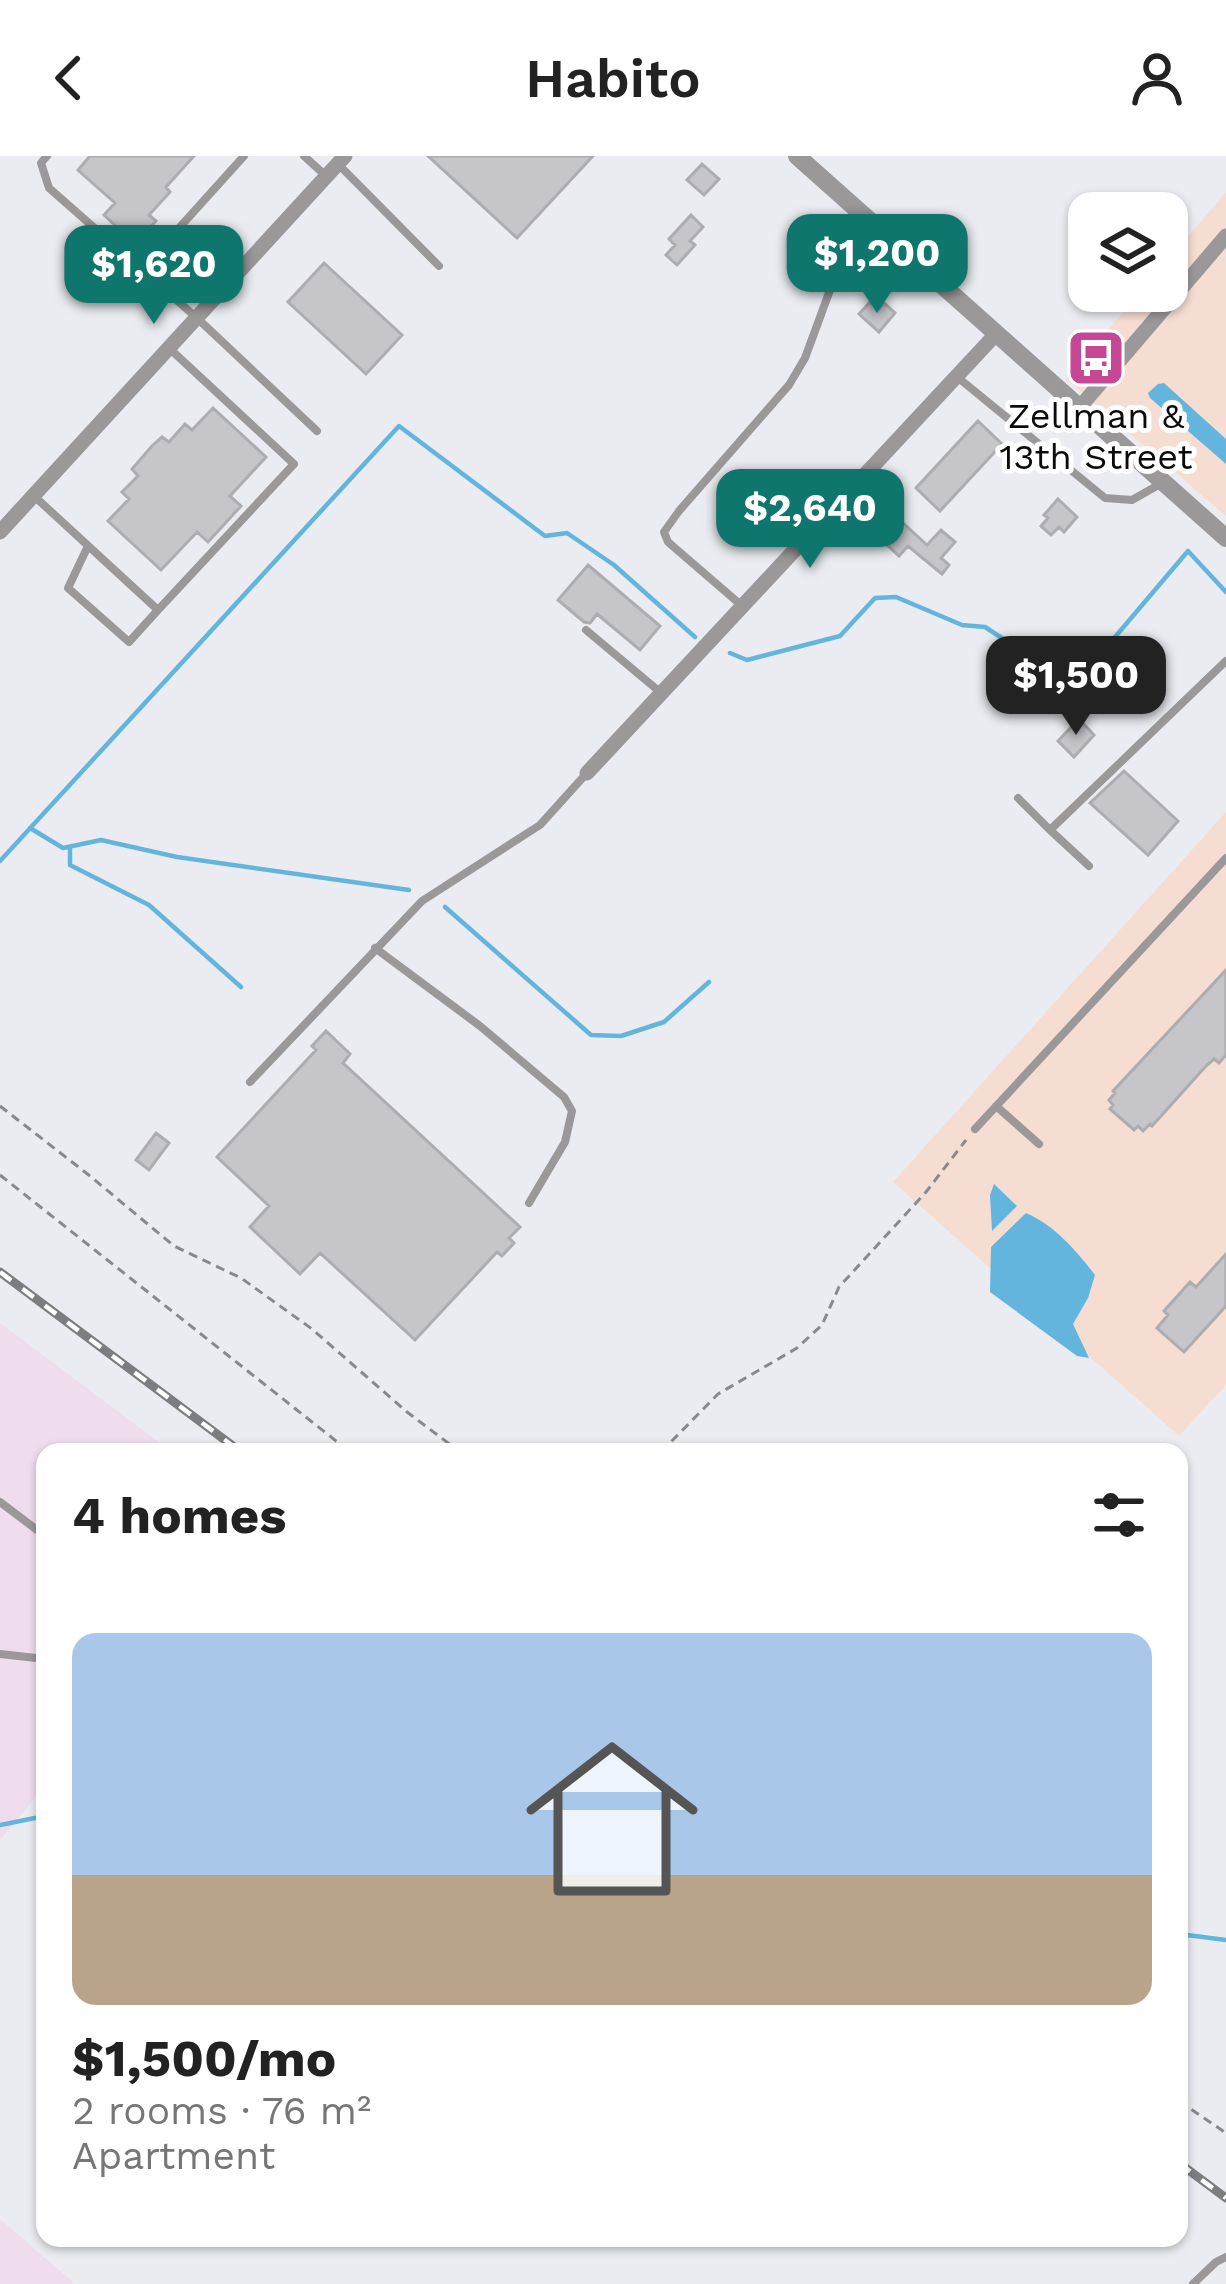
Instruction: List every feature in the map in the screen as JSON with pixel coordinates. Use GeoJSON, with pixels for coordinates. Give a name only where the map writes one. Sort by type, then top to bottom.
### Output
{"type":"FeatureCollection","features":[{"type":"Feature","properties":{"kind":"street"},"geometry":{"type":"LineString","coordinates":[[796,156],[1226,538]]}},
{"type":"Feature","properties":{"kind":"street"},"geometry":{"type":"LineString","coordinates":[[0,532],[336,165]]}},
{"type":"Feature","properties":{"kind":"street"},"geometry":{"type":"LineString","coordinates":[[1080,407],[1226,236]]}},
{"type":"Feature","properties":{"kind":"street"},"geometry":{"type":"LineString","coordinates":[[587,773],[996,334]]}},
{"type":"Feature","properties":{"kind":"lane"},"geometry":{"type":"LineString","coordinates":[[47,156],[41,163],[49,188],[317,431]]}},
{"type":"Feature","properties":{"kind":"lane"},"geometry":{"type":"LineString","coordinates":[[142,269],[244,156]]}},
{"type":"Feature","properties":{"kind":"lane"},"geometry":{"type":"LineString","coordinates":[[304,156],[336,165],[439,266]]}},
{"type":"Feature","properties":{"kind":"lane"},"geometry":{"type":"LineString","coordinates":[[742,606],[668,542],[664,532],[789,385],[805,358],[833,282],[884,232]]}},
{"type":"Feature","properties":{"kind":"lane"},"geometry":{"type":"LineString","coordinates":[[88,546],[68,588],[129,642],[294,464],[169,348]]}},
{"type":"Feature","properties":{"kind":"lane"},"geometry":{"type":"LineString","coordinates":[[956,376],[1105,498],[1132,500],[1163,482]]}},
{"type":"Feature","properties":{"kind":"lane"},"geometry":{"type":"LineString","coordinates":[[33,496],[158,610]]}},
{"type":"Feature","properties":{"kind":"lane"},"geometry":{"type":"LineString","coordinates":[[586,630],[661,693]]}},
{"type":"Feature","properties":{"kind":"lane"},"geometry":{"type":"LineString","coordinates":[[1050,830],[1226,661]]}},
{"type":"Feature","properties":{"kind":"lane"},"geometry":{"type":"LineString","coordinates":[[250,1082],[422,901],[540,825],[587,773]]}},
{"type":"Feature","properties":{"kind":"lane"},"geometry":{"type":"LineString","coordinates":[[1018,798],[1089,866]]}},
{"type":"Feature","properties":{"kind":"lane"},"geometry":{"type":"LineString","coordinates":[[975,1130],[1226,858]]}},
{"type":"Feature","properties":{"kind":"lane"},"geometry":{"type":"LineString","coordinates":[[376,948],[564,1097],[572,1111],[565,1142],[529,1203]]}},
{"type":"Feature","properties":{"kind":"lane"},"geometry":{"type":"LineString","coordinates":[[996,1106],[1039,1144]]}},
{"type":"Feature","properties":{"kind":"lane"},"geometry":{"type":"LineString","coordinates":[[0,1502],[36,1529]]}},
{"type":"Feature","properties":{"kind":"lane"},"geometry":{"type":"LineString","coordinates":[[0,1654],[36,1657]]}},
{"type":"Feature","properties":{"kind":"lane"},"geometry":{"type":"LineString","coordinates":[[1192,2284],[1226,2257]]}},
{"type":"Feature","properties":{"kind":"path"},"geometry":{"type":"LineString","coordinates":[[0,1106],[174,1246],[241,1278],[312,1329],[448,1443]]}},
{"type":"Feature","properties":{"kind":"path"},"geometry":{"type":"LineString","coordinates":[[670,1443],[718,1394],[797,1348],[822,1325],[839,1287],[975,1130]]}},
{"type":"Feature","properties":{"kind":"path"},"geometry":{"type":"LineString","coordinates":[[0,1175],[339,1443]]}},
{"type":"Feature","properties":{"kind":"path"},"geometry":{"type":"LineString","coordinates":[[1188,2107],[1226,2133]]}},
{"type":"Feature","properties":{"kind":"shaded area"},"geometry":{"type":"Polygon","coordinates":[[[1226,192],[1226,516],[1066,379],[1123,312],[1188,312],[1188,236],[1226,192]]]}},
{"type":"Feature","properties":{"kind":"shaded area"},"geometry":{"type":"Polygon","coordinates":[[[1226,812],[1226,1385],[1179,1436],[893,1182],[1226,812]]]}},
{"type":"Feature","properties":{"kind":"shaded area"},"geometry":{"type":"Polygon","coordinates":[[[0,1323],[160,1443],[36,1443],[36,1797],[0,1840],[0,1323]]]}},
{"type":"Feature","properties":{"kind":"shaded area"},"geometry":{"type":"Polygon","coordinates":[[[0,2219],[75,2284],[0,2284],[0,2219]]]}},
{"type":"Feature","properties":{"kind":"water"},"geometry":{"type":"Polygon","coordinates":[[[1164,383],[1226,439],[1226,464],[1150,398],[1148,393],[1164,383]]]}},
{"type":"Feature","properties":{"kind":"water"},"geometry":{"type":"Polygon","coordinates":[[[994,1184],[1017,1206],[992,1231],[990,1195],[994,1184]]]}},
{"type":"Feature","properties":{"kind":"water"},"geometry":{"type":"Polygon","coordinates":[[[1026,1213],[1064,1240],[1095,1275],[1073,1324],[1089,1358],[1077,1356],[990,1292],[991,1247],[1026,1213]]]}},
{"type":"Feature","properties":{"kind":"building"},"geometry":{"type":"Polygon","coordinates":[[[90,156],[194,156],[166,187],[170,192],[149,215],[156,221],[135,244],[104,215],[115,203],[78,170],[90,156]]]}},
{"type":"Feature","properties":{"kind":"building"},"geometry":{"type":"Polygon","coordinates":[[[428,156],[593,156],[517,238],[428,156]]]}},
{"type":"Feature","properties":{"kind":"building"},"geometry":{"type":"Polygon","coordinates":[[[702,164],[719,179],[704,195],[687,180],[702,164]]]}},
{"type":"Feature","properties":{"kind":"building"},"geometry":{"type":"Polygon","coordinates":[[[691,215],[703,227],[677,265],[666,255],[675,245],[669,239],[691,215]]]}},
{"type":"Feature","properties":{"kind":"building"},"geometry":{"type":"Polygon","coordinates":[[[324,263],[402,335],[366,374],[288,302],[324,263]]]}},
{"type":"Feature","properties":{"kind":"building"},"geometry":{"type":"Polygon","coordinates":[[[870,302],[879,309],[884,303],[895,313],[879,332],[859,314],[870,302]]]}},
{"type":"Feature","properties":{"kind":"building"},"geometry":{"type":"Polygon","coordinates":[[[213,408],[266,457],[230,496],[241,506],[208,542],[197,532],[161,570],[108,521],[129,499],[122,492],[138,476],[132,469],[152,446],[162,437],[169,442],[185,424],[192,430],[213,408]]]}},
{"type":"Feature","properties":{"kind":"building"},"geometry":{"type":"Polygon","coordinates":[[[978,421],[1002,444],[940,511],[916,488],[978,421]]]}},
{"type":"Feature","properties":{"kind":"building"},"geometry":{"type":"Polygon","coordinates":[[[1058,499],[1077,517],[1064,532],[1059,527],[1051,535],[1041,526],[1058,499]]]}},
{"type":"Feature","properties":{"kind":"building"},"geometry":{"type":"Polygon","coordinates":[[[902,522],[927,545],[941,530],[955,542],[941,558],[949,565],[942,574],[908,546],[899,556],[884,542],[902,522]]]}},
{"type":"Feature","properties":{"kind":"building"},"geometry":{"type":"Polygon","coordinates":[[[588,565],[660,626],[640,650],[597,614],[590,623],[584,622],[558,600],[588,565]]]}},
{"type":"Feature","properties":{"kind":"building"},"geometry":{"type":"Polygon","coordinates":[[[1079,719],[1094,735],[1074,757],[1058,741],[1079,719]]]}},
{"type":"Feature","properties":{"kind":"building"},"geometry":{"type":"Polygon","coordinates":[[[1124,771],[1178,821],[1148,855],[1090,803],[1124,771]]]}},
{"type":"Feature","properties":{"kind":"building"},"geometry":{"type":"Polygon","coordinates":[[[1226,970],[1226,1055],[1219,1063],[1214,1059],[1206,1066],[1152,1126],[1134,1130],[1110,1109],[1113,1091],[1226,970]]]}},
{"type":"Feature","properties":{"kind":"building"},"geometry":{"type":"Polygon","coordinates":[[[326,1031],[350,1054],[343,1063],[520,1227],[502,1256],[497,1252],[415,1340],[320,1253],[300,1274],[250,1227],[269,1206],[217,1157],[316,1050],[312,1046],[326,1031]]]}},
{"type":"Feature","properties":{"kind":"building"},"geometry":{"type":"Polygon","coordinates":[[[156,1133],[169,1143],[149,1170],[136,1160],[156,1133]]]}},
{"type":"Feature","properties":{"kind":"building"},"geometry":{"type":"Polygon","coordinates":[[[1226,1254],[1226,1306],[1184,1352],[1157,1328],[1168,1315],[1164,1311],[1190,1282],[1196,1287],[1226,1254]]]}},
{"type":"Feature","properties":{"kind":"waterway"},"geometry":{"type":"LineString","coordinates":[[0,861],[399,426],[545,536],[567,533],[614,565],[695,637]]}},
{"type":"Feature","properties":{"kind":"waterway"},"geometry":{"type":"LineString","coordinates":[[730,653],[747,660],[840,636],[875,598],[896,597],[1082,667],[1115,637],[1188,551],[1226,592]]}},
{"type":"Feature","properties":{"kind":"waterway"},"geometry":{"type":"LineString","coordinates":[[30,828],[63,848],[101,840],[177,857],[409,890]]}},
{"type":"Feature","properties":{"kind":"waterway"},"geometry":{"type":"LineString","coordinates":[[70,848],[70,865],[149,905],[241,987]]}},
{"type":"Feature","properties":{"kind":"waterway"},"geometry":{"type":"LineString","coordinates":[[445,907],[591,1035],[621,1036],[664,1022],[709,982]]}},
{"type":"Feature","properties":{"kind":"waterway"},"geometry":{"type":"LineString","coordinates":[[0,1825],[36,1818]]}},
{"type":"Feature","properties":{"kind":"waterway"},"geometry":{"type":"LineString","coordinates":[[1188,1935],[1226,1940]]}},
{"type":"Feature","properties":{"kind":"railway"},"geometry":{"type":"LineString","coordinates":[[0,1272],[229,1443]]}},
{"type":"Feature","properties":{"kind":"railway"},"geometry":{"type":"LineString","coordinates":[[1188,2170],[1226,2198]]}},
{"type":"Feature","properties":{"kind":"place","name":"Zellman & 13th Street"},"geometry":{"type":"Point","coordinates":[1096,358]}}]}
